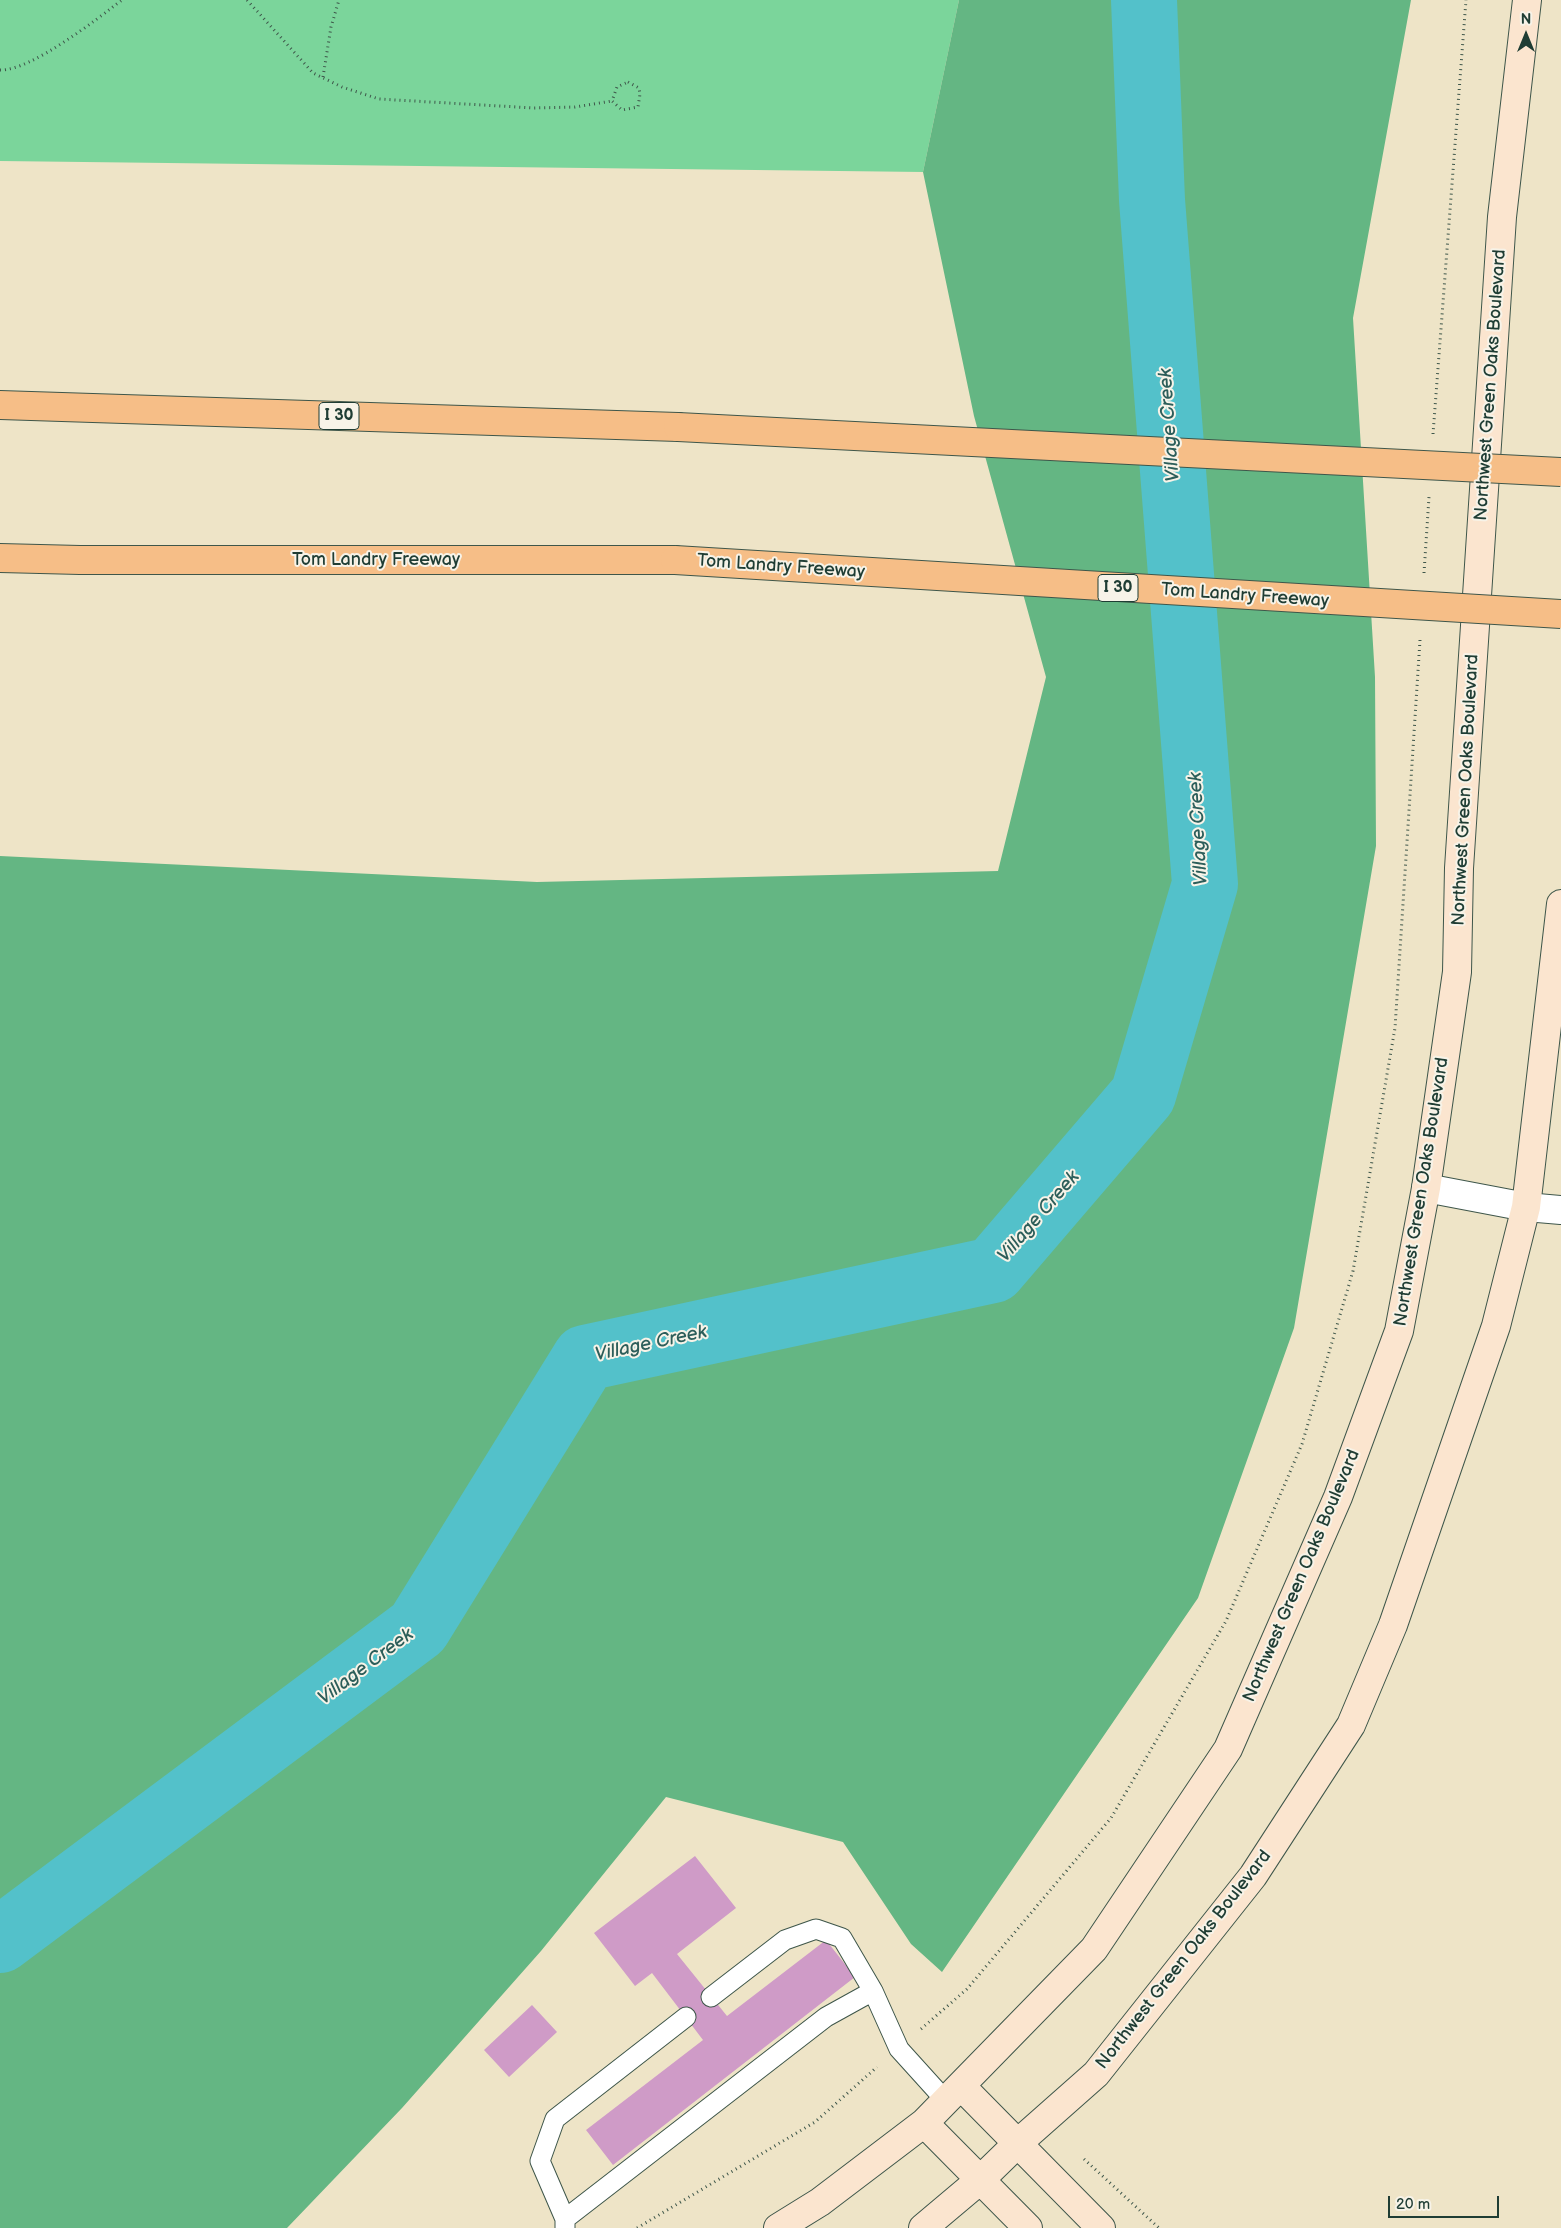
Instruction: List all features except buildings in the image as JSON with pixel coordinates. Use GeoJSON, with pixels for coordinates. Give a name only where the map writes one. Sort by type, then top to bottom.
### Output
{"type":"FeatureCollection","features":[{"type":"Feature","properties":{"kind":"highway","name":"I 30"},"geometry":{"type":"LineString","coordinates":[[0,405],[678,427],[1561,472]]}},
{"type":"Feature","properties":{"kind":"highway","name":"Tom Landry Freeway"},"geometry":{"type":"LineString","coordinates":[[0,558],[80,560],[675,560],[1561,614]]}},
{"type":"Feature","properties":{"kind":"main road","name":"Northwest Green Oaks Boulevard"},"geometry":{"type":"LineString","coordinates":[[778,2228],[820,2202],[924,2123],[1094,1949],[1228,1749],[1338,1497],[1399,1331],[1426,1188],[1457,972],[1459,868],[1502,217],[1527,0]]}},
{"type":"Feature","properties":{"kind":"main road","name":"Northwest Green Oaks Boulevard"},"geometry":{"type":"LineString","coordinates":[[923,2228],[980,2180],[1018,2143],[1096,2074],[1253,1876],[1350,1725],[1393,1625],[1492,1335],[1526,1208],[1561,904]]}},
{"type":"Feature","properties":{"kind":"main road"},"geometry":{"type":"LineString","coordinates":[[954,2093],[1018,2143],[1101,2228]]}},
{"type":"Feature","properties":{"kind":"main road"},"geometry":{"type":"LineString","coordinates":[[924,2123],[1028,2228]]}},
{"type":"Feature","properties":{"kind":"street"},"geometry":{"type":"LineString","coordinates":[[1426,1188],[1526,1208],[1561,1210]]}},
{"type":"Feature","properties":{"kind":"lane"},"geometry":{"type":"LineString","coordinates":[[711,1997],[784,1940],[816,1929],[842,1938],[874,1991],[899,2048],[954,2093]]}},
{"type":"Feature","properties":{"kind":"lane"},"geometry":{"type":"LineString","coordinates":[[686,2017],[555,2119],[540,2160],[565,2224],[826,2017],[874,1991]]}},
{"type":"Feature","properties":{"kind":"path"},"geometry":{"type":"LineString","coordinates":[[0,70],[28,62],[69,40],[122,0]]}},
{"type":"Feature","properties":{"kind":"path"},"geometry":{"type":"LineString","coordinates":[[247,0],[313,73],[342,87],[379,99],[534,108],[575,107],[612,101]]}},
{"type":"Feature","properties":{"kind":"path"},"geometry":{"type":"LineString","coordinates":[[322,77],[331,26],[339,0]]}},
{"type":"Feature","properties":{"kind":"path"},"geometry":{"type":"LineString","coordinates":[[1433,438],[1466,0]]}},
{"type":"Feature","properties":{"kind":"path"},"geometry":{"type":"LineString","coordinates":[[628,82],[639,88],[638,107],[622,110],[612,101],[617,88],[622,84],[628,82]]}},
{"type":"Feature","properties":{"kind":"path"},"geometry":{"type":"LineString","coordinates":[[1424,576],[1430,487]]}},
{"type":"Feature","properties":{"kind":"path"},"geometry":{"type":"LineString","coordinates":[[637,2228],[815,2122],[967,1989],[1111,1818],[1226,1621],[1302,1444],[1353,1272],[1395,1028],[1420,635]]}},
{"type":"Feature","properties":{"kind":"path"},"geometry":{"type":"LineString","coordinates":[[1084,2159],[1159,2228]]}},
{"type":"Feature","properties":{"kind":"green space"},"geometry":{"type":"Polygon","coordinates":[[[0,0],[959,0],[923,172],[0,161],[0,0]]]}},
{"type":"Feature","properties":{"kind":"green space"},"geometry":{"type":"Polygon","coordinates":[[[959,0],[1411,0],[1353,318],[1375,677],[1376,846],[1294,1328],[1198,1598],[942,1972],[911,1944],[843,1842],[666,1797],[541,1951],[402,2108],[287,2228],[0,2228],[0,856],[537,882],[998,871],[1046,677],[974,416],[923,172],[959,0]]]}},
{"type":"Feature","properties":{"kind":"waterway","name":"Village Creek"},"geometry":{"type":"LineString","coordinates":[[0,1940],[418,1628],[585,1358],[993,1270],[1143,1095],[1205,884],[1152,200],[1144,0]]}}]}
